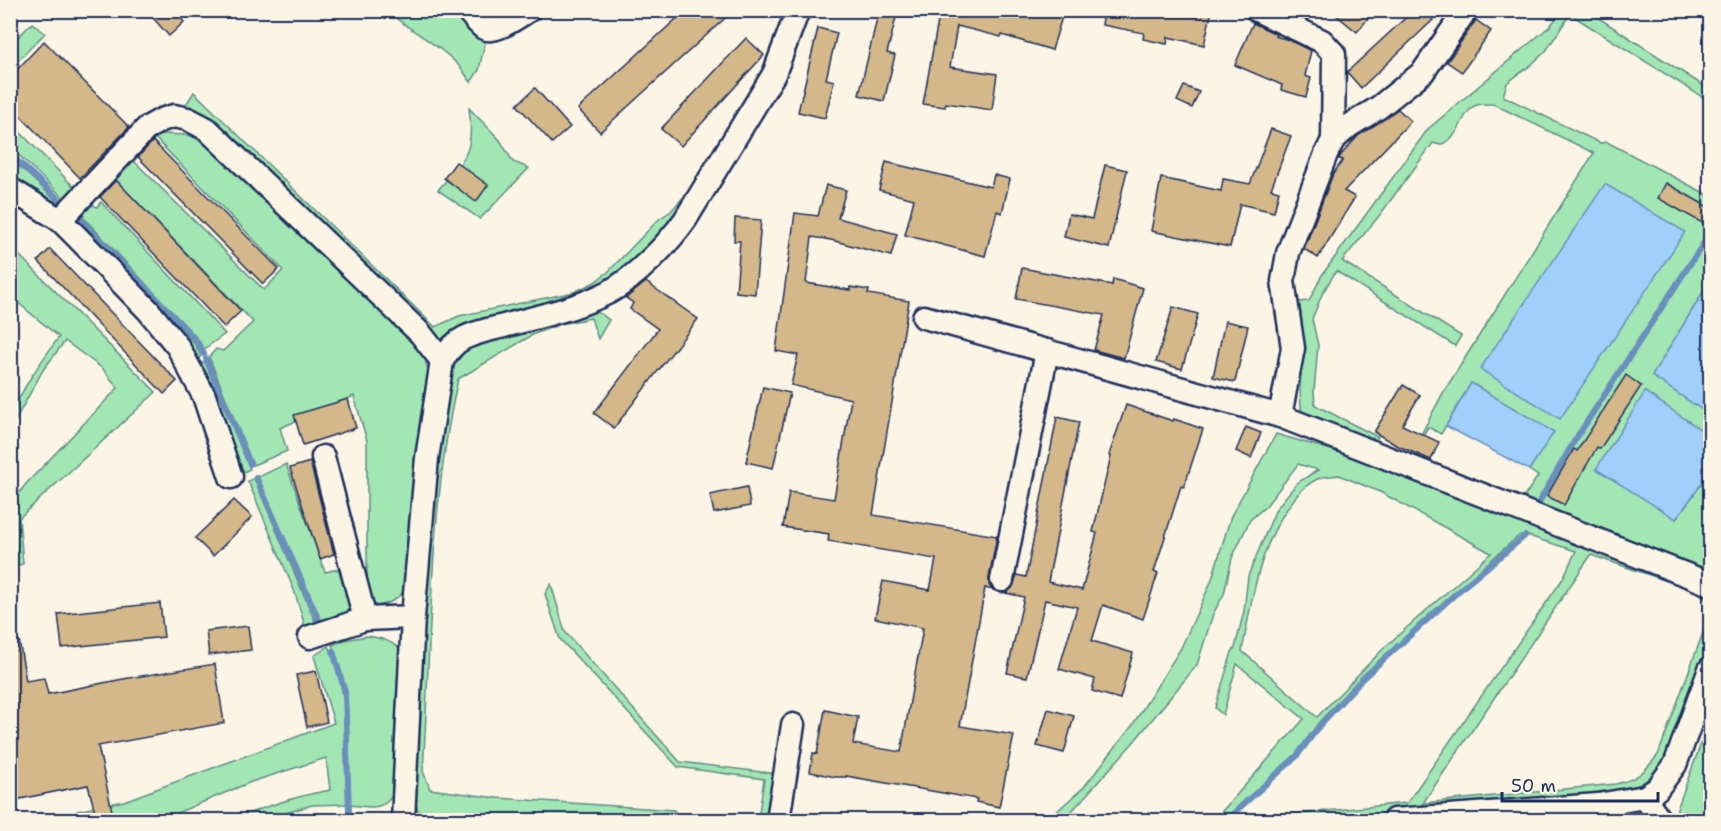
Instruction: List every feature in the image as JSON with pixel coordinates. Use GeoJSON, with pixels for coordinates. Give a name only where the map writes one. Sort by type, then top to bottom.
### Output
{"type":"FeatureCollection","features":[{"type":"Feature","properties":{"kind":"street"},"geometry":{"type":"LineString","coordinates":[[467,10],[484,28],[489,29],[504,25],[529,10]]}},
{"type":"Feature","properties":{"kind":"street"},"geometry":{"type":"LineString","coordinates":[[1257,10],[1322,41],[1334,54],[1333,140],[1288,253],[1283,281],[1293,348],[1280,416]]}},
{"type":"Feature","properties":{"kind":"street"},"geometry":{"type":"LineString","coordinates":[[1333,140],[1423,72],[1466,10]]}},
{"type":"Feature","properties":{"kind":"street"},"geometry":{"type":"LineString","coordinates":[[403,820],[413,617],[427,458],[442,361],[447,352],[464,339],[574,306],[609,292],[620,286],[655,255],[673,237],[774,74],[792,14]]}},
{"type":"Feature","properties":{"kind":"street"},"geometry":{"type":"LineString","coordinates":[[60,220],[147,128],[174,116],[188,119],[207,129],[420,333],[442,361]]}},
{"type":"Feature","properties":{"kind":"street"},"geometry":{"type":"LineString","coordinates":[[10,189],[60,220],[148,310],[178,347],[204,396],[231,477]]}},
{"type":"Feature","properties":{"kind":"street"},"geometry":{"type":"LineString","coordinates":[[924,316],[1280,416],[1710,584]]}},
{"type":"Feature","properties":{"kind":"street"},"geometry":{"type":"LineString","coordinates":[[1002,580],[1047,351]]}},
{"type":"Feature","properties":{"kind":"street"},"geometry":{"type":"LineString","coordinates":[[323,457],[365,619]]}},
{"type":"Feature","properties":{"kind":"street"},"geometry":{"type":"LineString","coordinates":[[310,637],[365,619],[413,617]]}},
{"type":"Feature","properties":{"kind":"street"},"geometry":{"type":"LineString","coordinates":[[1394,820],[1598,805],[1645,797],[1657,789],[1675,765],[1710,669]]}},
{"type":"Feature","properties":{"kind":"street"},"geometry":{"type":"LineString","coordinates":[[778,820],[793,725]]}},
{"type":"Feature","properties":{"kind":"street"},"geometry":{"type":"LineString","coordinates":[[1645,797],[1659,820]]}},
{"type":"Feature","properties":{"kind":"green space"},"geometry":{"type":"Polygon","coordinates":[[[388,11],[454,11],[485,42],[479,70],[471,82],[448,56],[388,11]]]}},
{"type":"Feature","properties":{"kind":"green space"},"geometry":{"type":"Polygon","coordinates":[[[1562,11],[1588,11],[1710,90],[1710,102],[1570,14],[1546,51],[1507,83],[1503,96],[1600,143],[1607,142],[1710,196],[1708,226],[1710,227],[1710,281],[1652,376],[1710,415],[1710,436],[1645,392],[1676,519],[1710,472],[1710,570],[1522,500],[1538,476],[1529,470],[1553,432],[1471,383],[1441,434],[1428,427],[1408,459],[1443,393],[1594,153],[1493,104],[1474,106],[1469,110],[1453,136],[1440,145],[1433,143],[1379,216],[1342,261],[1461,336],[1455,346],[1336,271],[1323,292],[1312,319],[1318,345],[1315,405],[1378,437],[1374,444],[1302,415],[1300,387],[1302,330],[1299,302],[1309,301],[1322,275],[1428,129],[1550,26],[1562,11]],[[1706,238],[1574,439],[1538,502],[1541,503],[1576,441],[1708,240],[1706,238]]]}},
{"type":"Feature","properties":{"kind":"green space"},"geometry":{"type":"Polygon","coordinates":[[[32,23],[45,33],[11,68],[11,44],[32,23]]]}},
{"type":"Feature","properties":{"kind":"green space"},"geometry":{"type":"Polygon","coordinates":[[[194,92],[435,327],[459,316],[574,292],[593,283],[608,272],[686,194],[689,197],[667,234],[601,288],[452,333],[440,343],[183,109],[194,92]]]}},
{"type":"Feature","properties":{"kind":"green space"},"geometry":{"type":"Polygon","coordinates":[[[469,108],[500,140],[513,162],[529,168],[480,219],[438,190],[466,154],[470,135],[469,108]]]}},
{"type":"Feature","properties":{"kind":"green space"},"geometry":{"type":"Polygon","coordinates":[[[10,122],[78,191],[68,202],[11,148],[10,122]]]}},
{"type":"Feature","properties":{"kind":"green space"},"geometry":{"type":"Polygon","coordinates":[[[165,134],[188,135],[204,142],[412,337],[423,353],[431,379],[406,589],[390,602],[377,606],[369,600],[367,591],[367,441],[354,396],[280,428],[287,451],[253,465],[209,357],[216,349],[223,351],[253,322],[114,178],[132,159],[264,290],[283,270],[155,138],[165,134]]]}},
{"type":"Feature","properties":{"kind":"green space"},"geometry":{"type":"Polygon","coordinates":[[[10,158],[62,206],[57,210],[11,187],[10,158]]]}},
{"type":"Feature","properties":{"kind":"green space"},"geometry":{"type":"Polygon","coordinates":[[[101,202],[225,334],[204,349],[197,338],[83,217],[89,203],[97,207],[101,202]]]}},
{"type":"Feature","properties":{"kind":"green space"},"geometry":{"type":"Polygon","coordinates":[[[79,219],[194,343],[201,356],[194,363],[77,222],[79,219]]]}},
{"type":"Feature","properties":{"kind":"green space"},"geometry":{"type":"Polygon","coordinates":[[[11,247],[156,392],[19,518],[23,564],[11,567],[11,503],[26,484],[118,388],[103,369],[65,341],[43,370],[11,428],[12,417],[22,393],[59,337],[11,297],[11,247]]]}},
{"type":"Feature","properties":{"kind":"green space"},"geometry":{"type":"Polygon","coordinates":[[[588,310],[601,314],[609,320],[598,339],[591,318],[561,324],[534,334],[458,379],[448,427],[436,525],[423,771],[430,789],[497,798],[674,810],[677,820],[446,820],[428,817],[419,812],[417,808],[413,784],[426,541],[448,374],[465,351],[472,346],[588,310]]]}},
{"type":"Feature","properties":{"kind":"green space"},"geometry":{"type":"Polygon","coordinates":[[[205,361],[250,469],[244,472],[196,369],[205,361]]]}},
{"type":"Feature","properties":{"kind":"green space"},"geometry":{"type":"Polygon","coordinates":[[[1276,434],[1345,454],[1674,577],[1710,593],[1710,644],[1666,759],[1644,782],[1616,795],[1333,820],[1247,820],[1407,803],[1562,580],[1576,551],[1520,535],[1359,679],[1319,722],[1296,754],[1223,820],[1197,820],[1216,818],[1304,719],[1237,664],[1223,715],[1215,708],[1235,648],[1244,611],[1248,576],[1276,509],[1297,483],[1318,470],[1298,464],[1266,506],[1250,520],[1232,558],[1224,594],[1213,614],[1197,665],[1132,744],[1064,820],[1047,820],[1084,787],[1132,726],[1181,648],[1211,582],[1231,516],[1276,434]],[[1339,475],[1320,478],[1307,486],[1295,497],[1278,522],[1263,557],[1242,651],[1317,717],[1386,646],[1491,553],[1380,492],[1339,475]],[[1591,555],[1423,803],[1616,784],[1640,774],[1658,755],[1708,619],[1708,602],[1696,591],[1591,555]]]}},
{"type":"Feature","properties":{"kind":"green space"},"geometry":{"type":"Polygon","coordinates":[[[286,464],[325,572],[343,568],[353,604],[346,614],[323,624],[258,477],[286,464]]]}},
{"type":"Feature","properties":{"kind":"green space"},"geometry":{"type":"Polygon","coordinates":[[[254,478],[317,626],[305,626],[294,590],[248,481],[254,478]]]}},
{"type":"Feature","properties":{"kind":"green space"},"geometry":{"type":"Polygon","coordinates":[[[551,584],[565,632],[680,762],[778,774],[770,820],[758,820],[764,779],[678,767],[560,639],[545,594],[551,584]]]}},
{"type":"Feature","properties":{"kind":"green space"},"geometry":{"type":"Polygon","coordinates":[[[367,636],[391,643],[402,652],[394,792],[386,803],[375,807],[350,805],[347,703],[344,683],[332,645],[367,636]]]}},
{"type":"Feature","properties":{"kind":"green space"},"geometry":{"type":"Polygon","coordinates":[[[329,646],[341,684],[344,704],[347,804],[312,805],[263,820],[233,820],[281,802],[330,790],[326,758],[251,782],[160,820],[80,820],[77,811],[124,801],[334,723],[314,656],[329,646]]]}},
{"type":"Feature","properties":{"kind":"green space"},"geometry":{"type":"Polygon","coordinates":[[[1710,719],[1710,763],[1706,782],[1704,820],[1673,820],[1710,719]]]}},
{"type":"Feature","properties":{"kind":"water"},"geometry":{"type":"Polygon","coordinates":[[[1605,184],[1685,232],[1560,419],[1480,369],[1605,184]]]}},
{"type":"Feature","properties":{"kind":"water"},"geometry":{"type":"Polygon","coordinates":[[[1710,281],[1710,415],[1652,376],[1710,281]]]}},
{"type":"Feature","properties":{"kind":"water"},"geometry":{"type":"Polygon","coordinates":[[[1471,383],[1554,432],[1529,470],[1446,426],[1471,383]]]}},
{"type":"Feature","properties":{"kind":"water"},"geometry":{"type":"Polygon","coordinates":[[[1645,392],[1710,436],[1710,472],[1676,519],[1596,469],[1645,392]]]}},
{"type":"Feature","properties":{"kind":"building"},"geometry":{"type":"Polygon","coordinates":[[[146,10],[174,10],[184,22],[169,36],[146,10]]]}},
{"type":"Feature","properties":{"kind":"building"},"geometry":{"type":"Polygon","coordinates":[[[686,10],[734,10],[600,132],[578,109],[686,10]]]}},
{"type":"Feature","properties":{"kind":"building"},"geometry":{"type":"Polygon","coordinates":[[[879,10],[898,10],[887,53],[895,55],[884,101],[859,95],[879,10]]]}},
{"type":"Feature","properties":{"kind":"building"},"geometry":{"type":"Polygon","coordinates":[[[921,10],[1064,10],[1052,50],[1002,35],[1001,37],[957,26],[950,67],[997,74],[992,110],[946,103],[945,107],[923,104],[938,21],[920,17],[921,10]]]}},
{"type":"Feature","properties":{"kind":"building"},"geometry":{"type":"Polygon","coordinates":[[[1104,10],[1212,10],[1204,45],[1168,37],[1167,44],[1143,39],[1144,33],[1102,25],[1104,10]]]}},
{"type":"Feature","properties":{"kind":"building"},"geometry":{"type":"Polygon","coordinates":[[[1330,10],[1375,10],[1357,32],[1330,10]]]}},
{"type":"Feature","properties":{"kind":"building"},"geometry":{"type":"Polygon","coordinates":[[[1414,10],[1424,10],[1433,20],[1361,88],[1347,72],[1414,10]]]}},
{"type":"Feature","properties":{"kind":"building"},"geometry":{"type":"Polygon","coordinates":[[[1476,20],[1491,31],[1462,72],[1447,62],[1476,20]]]}},
{"type":"Feature","properties":{"kind":"building"},"geometry":{"type":"Polygon","coordinates":[[[1253,23],[1276,34],[1275,36],[1311,51],[1305,76],[1311,78],[1306,97],[1281,90],[1282,85],[1235,65],[1253,23]]]}},
{"type":"Feature","properties":{"kind":"building"},"geometry":{"type":"Polygon","coordinates":[[[818,28],[837,33],[826,79],[834,81],[825,118],[798,112],[818,28]]]}},
{"type":"Feature","properties":{"kind":"building"},"geometry":{"type":"Polygon","coordinates":[[[746,38],[764,55],[681,146],[661,129],[746,38]]]}},
{"type":"Feature","properties":{"kind":"building"},"geometry":{"type":"Polygon","coordinates":[[[44,41],[129,127],[80,178],[10,105],[10,77],[44,41]]]}},
{"type":"Feature","properties":{"kind":"building"},"geometry":{"type":"Polygon","coordinates":[[[1184,86],[1199,92],[1192,108],[1177,101],[1184,86]]]}},
{"type":"Feature","properties":{"kind":"building"},"geometry":{"type":"Polygon","coordinates":[[[535,88],[570,127],[552,143],[517,105],[535,88]]]}},
{"type":"Feature","properties":{"kind":"building"},"geometry":{"type":"Polygon","coordinates":[[[1398,109],[1411,121],[1344,191],[1355,197],[1318,258],[1304,249],[1333,174],[1343,160],[1339,159],[1341,155],[1358,136],[1398,109]]]}},
{"type":"Feature","properties":{"kind":"building"},"geometry":{"type":"Polygon","coordinates":[[[1271,129],[1291,136],[1271,189],[1279,191],[1274,212],[1240,204],[1230,247],[1151,231],[1161,178],[1221,191],[1223,179],[1250,184],[1271,129]]]}},
{"type":"Feature","properties":{"kind":"building"},"geometry":{"type":"Polygon","coordinates":[[[153,141],[279,269],[263,284],[138,157],[153,141]]]}},
{"type":"Feature","properties":{"kind":"building"},"geometry":{"type":"Polygon","coordinates":[[[456,162],[488,185],[476,202],[444,178],[456,162]]]}},
{"type":"Feature","properties":{"kind":"building"},"geometry":{"type":"Polygon","coordinates":[[[886,162],[991,187],[994,175],[1010,179],[1002,213],[997,211],[985,256],[905,235],[914,199],[879,190],[886,162]]]}},
{"type":"Feature","properties":{"kind":"building"},"geometry":{"type":"Polygon","coordinates":[[[1105,165],[1127,170],[1109,248],[1064,237],[1069,214],[1092,219],[1105,165]]]}},
{"type":"Feature","properties":{"kind":"building"},"geometry":{"type":"Polygon","coordinates":[[[116,180],[241,311],[224,327],[100,197],[116,180]]]}},
{"type":"Feature","properties":{"kind":"building"},"geometry":{"type":"Polygon","coordinates":[[[1666,183],[1710,208],[1704,224],[1658,198],[1666,183]]]}},
{"type":"Feature","properties":{"kind":"building"},"geometry":{"type":"Polygon","coordinates":[[[826,185],[846,190],[838,218],[897,234],[891,256],[812,237],[806,283],[850,290],[850,287],[869,290],[868,294],[909,301],[873,515],[997,536],[989,578],[989,585],[993,590],[985,588],[960,726],[1014,735],[999,807],[976,802],[977,799],[810,772],[813,753],[817,754],[825,710],[858,717],[853,744],[901,752],[923,628],[875,618],[883,581],[930,590],[936,559],[828,541],[829,534],[783,527],[789,492],[834,499],[851,399],[791,385],[798,355],[776,351],[795,213],[818,216],[826,185]]]}},
{"type":"Feature","properties":{"kind":"building"},"geometry":{"type":"Polygon","coordinates":[[[735,218],[761,220],[755,294],[736,292],[740,241],[734,241],[735,218]]]}},
{"type":"Feature","properties":{"kind":"building"},"geometry":{"type":"Polygon","coordinates":[[[50,249],[177,381],[164,394],[38,261],[50,249]]]}},
{"type":"Feature","properties":{"kind":"building"},"geometry":{"type":"Polygon","coordinates":[[[1022,268],[1112,285],[1113,279],[1143,288],[1124,358],[1094,350],[1104,315],[1016,299],[1022,268]]]}},
{"type":"Feature","properties":{"kind":"building"},"geometry":{"type":"Polygon","coordinates":[[[646,282],[698,319],[614,428],[594,413],[658,329],[630,309],[633,303],[626,298],[646,282]]]}},
{"type":"Feature","properties":{"kind":"building"},"geometry":{"type":"Polygon","coordinates":[[[1173,307],[1198,314],[1182,369],[1156,362],[1173,307]]]}},
{"type":"Feature","properties":{"kind":"building"},"geometry":{"type":"Polygon","coordinates":[[[1225,321],[1248,326],[1235,382],[1213,377],[1225,321]]]}},
{"type":"Feature","properties":{"kind":"building"},"geometry":{"type":"Polygon","coordinates":[[[1626,375],[1641,386],[1600,449],[1597,447],[1564,505],[1547,496],[1574,449],[1577,451],[1626,375]]]}},
{"type":"Feature","properties":{"kind":"building"},"geometry":{"type":"Polygon","coordinates":[[[1403,385],[1420,395],[1402,425],[1439,442],[1431,460],[1396,445],[1374,432],[1403,385]]]}},
{"type":"Feature","properties":{"kind":"building"},"geometry":{"type":"Polygon","coordinates":[[[763,387],[790,393],[773,468],[746,462],[763,387]]]}},
{"type":"Feature","properties":{"kind":"building"},"geometry":{"type":"Polygon","coordinates":[[[348,399],[356,428],[303,445],[294,415],[348,399]]]}},
{"type":"Feature","properties":{"kind":"building"},"geometry":{"type":"Polygon","coordinates":[[[1126,405],[1203,429],[1184,487],[1181,486],[1154,572],[1158,573],[1143,619],[1103,605],[1092,641],[1133,653],[1120,699],[1092,691],[1095,679],[1059,669],[1077,607],[1045,600],[1027,677],[1007,673],[1024,597],[1006,593],[1012,588],[1017,575],[1026,577],[1057,417],[1079,422],[1048,582],[1082,590],[1097,533],[1093,532],[1111,456],[1109,455],[1126,405]]]}},
{"type":"Feature","properties":{"kind":"building"},"geometry":{"type":"Polygon","coordinates":[[[1246,427],[1261,433],[1251,458],[1236,451],[1246,427]]]}},
{"type":"Feature","properties":{"kind":"building"},"geometry":{"type":"Polygon","coordinates":[[[310,462],[334,554],[320,559],[290,468],[310,462]]]}},
{"type":"Feature","properties":{"kind":"building"},"geometry":{"type":"Polygon","coordinates":[[[747,487],[750,506],[714,513],[710,495],[747,487]]]}},
{"type":"Feature","properties":{"kind":"building"},"geometry":{"type":"Polygon","coordinates":[[[234,500],[252,517],[213,556],[195,538],[234,500]]]}},
{"type":"Feature","properties":{"kind":"building"},"geometry":{"type":"Polygon","coordinates":[[[160,603],[164,637],[62,648],[58,614],[160,603]]]}},
{"type":"Feature","properties":{"kind":"building"},"geometry":{"type":"Polygon","coordinates":[[[248,626],[251,650],[209,655],[206,631],[248,626]]]}},
{"type":"Feature","properties":{"kind":"building"},"geometry":{"type":"Polygon","coordinates":[[[19,640],[26,681],[44,678],[48,694],[215,664],[224,723],[98,746],[114,820],[97,820],[88,785],[15,800],[10,780],[10,641],[19,640]]]}},
{"type":"Feature","properties":{"kind":"building"},"geometry":{"type":"Polygon","coordinates":[[[316,671],[327,722],[307,727],[296,675],[316,671]]]}},
{"type":"Feature","properties":{"kind":"building"},"geometry":{"type":"Polygon","coordinates":[[[1048,709],[1074,716],[1064,753],[1037,746],[1048,709]]]}},
{"type":"Feature","properties":{"kind":"waterway"},"geometry":{"type":"LineString","coordinates":[[10,154],[65,205]]}},
{"type":"Feature","properties":{"kind":"waterway"},"geometry":{"type":"LineString","coordinates":[[80,219],[196,340],[204,354]]}},
{"type":"Feature","properties":{"kind":"waterway"},"geometry":{"type":"LineString","coordinates":[[1539,502],[1575,440],[1707,238]]}},
{"type":"Feature","properties":{"kind":"waterway"},"geometry":{"type":"LineString","coordinates":[[206,359],[250,464]]}},
{"type":"Feature","properties":{"kind":"waterway"},"geometry":{"type":"LineString","coordinates":[[256,477],[319,621]]}},
{"type":"Feature","properties":{"kind":"waterway"},"geometry":{"type":"LineString","coordinates":[[1226,820],[1297,756],[1320,725],[1362,679],[1462,588],[1525,536]]}},
{"type":"Feature","properties":{"kind":"waterway"},"geometry":{"type":"LineString","coordinates":[[333,651],[345,692],[349,812]]}},
{"type":"Feature","properties":{"kind":"waterway"},"geometry":{"type":"LineString","coordinates":[[1705,820],[1710,770]]}}]}
